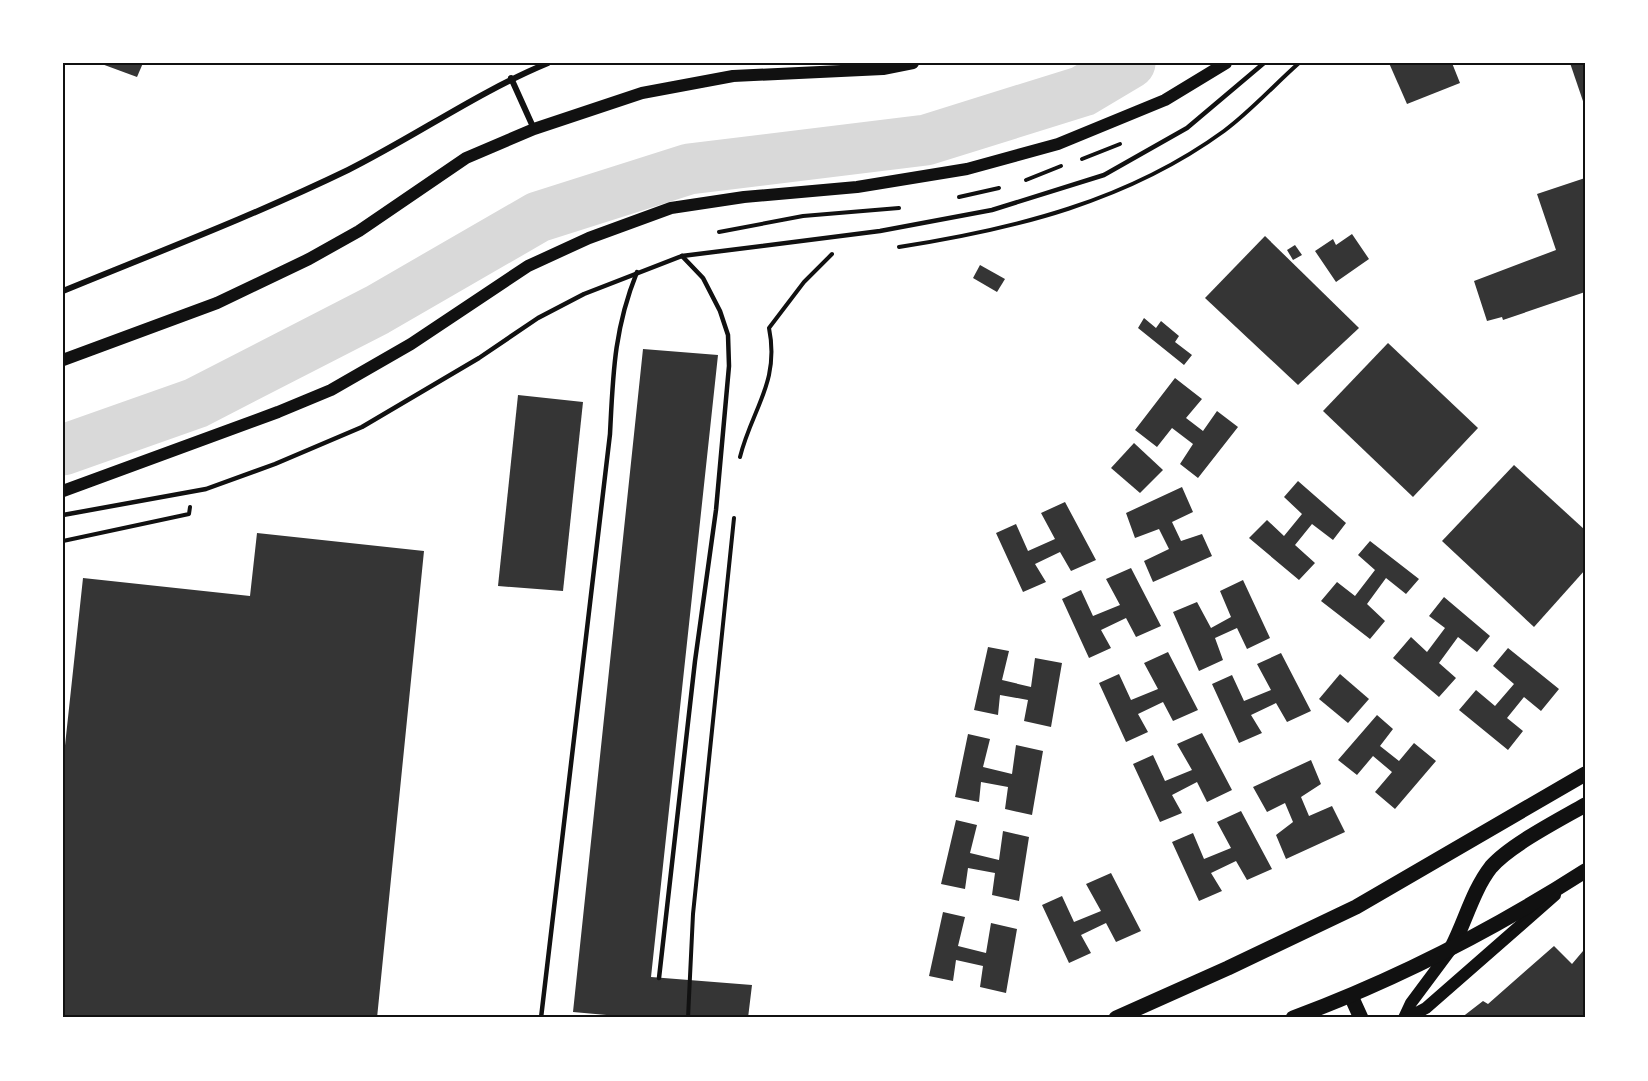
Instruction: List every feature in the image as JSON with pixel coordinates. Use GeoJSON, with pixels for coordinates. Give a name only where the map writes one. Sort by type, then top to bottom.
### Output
{"type":"FeatureCollection","features":[{"type":"Feature","properties":{"kind":"main road"},"geometry":{"type":"LineString","coordinates":[[63,360],[217,303],[309,259],[359,231],[466,158],[534,129],[642,93],[733,76],[884,69],[913,63]]}},
{"type":"Feature","properties":{"kind":"main road"},"geometry":{"type":"LineString","coordinates":[[63,490],[331,390],[411,344],[528,267],[589,238],[671,208],[744,197],[857,187],[967,169],[1069,140],[1165,100],[1226,63]]}},
{"type":"Feature","properties":{"kind":"main road"},"geometry":{"type":"LineString","coordinates":[[1116,1018],[1356,907],[1585,774]]}},
{"type":"Feature","properties":{"kind":"main road"},"geometry":{"type":"LineString","coordinates":[[1405,1018],[1416,996],[1452,947],[1480,885],[1493,866],[1541,831],[1585,805]]}},
{"type":"Feature","properties":{"kind":"main road"},"geometry":{"type":"LineString","coordinates":[[1293,1018],[1351,996],[1452,947],[1580,874]]}},
{"type":"Feature","properties":{"kind":"main road"},"geometry":{"type":"LineString","coordinates":[[1405,1018],[1426,1008],[1580,874]]}},
{"type":"Feature","properties":{"kind":"main road"},"geometry":{"type":"LineString","coordinates":[[1351,996],[1361,1018]]}},
{"type":"Feature","properties":{"kind":"street"},"geometry":{"type":"LineString","coordinates":[[63,291],[349,170],[511,78],[548,63]]}},
{"type":"Feature","properties":{"kind":"street"},"geometry":{"type":"LineString","coordinates":[[511,78],[534,129]]}},
{"type":"Feature","properties":{"kind":"lane"},"geometry":{"type":"LineString","coordinates":[[63,515],[206,489],[330,441],[371,422],[479,358],[538,318],[584,294],[682,256],[880,231],[981,212],[1104,175],[1187,128],[1264,63]]}},
{"type":"Feature","properties":{"kind":"lane"},"geometry":{"type":"LineString","coordinates":[[659,978],[695,661],[716,510],[729,366],[728,335],[720,311],[703,278],[682,256]]}},
{"type":"Feature","properties":{"kind":"lane"},"geometry":{"type":"LineString","coordinates":[[542,1018],[610,434],[616,338],[623,307],[637,272]]}},
{"type":"Feature","properties":{"kind":"path"},"geometry":{"type":"LineString","coordinates":[[892,248],[1009,227],[1075,208],[1148,176],[1226,129],[1299,63]]}},
{"type":"Feature","properties":{"kind":"path"},"geometry":{"type":"LineString","coordinates":[[739,464],[740,455],[772,369],[773,348],[769,328],[804,282],[833,254],[843,253]]}},
{"type":"Feature","properties":{"kind":"path"},"geometry":{"type":"LineString","coordinates":[[63,541],[189,514]]}},
{"type":"Feature","properties":{"kind":"path"},"geometry":{"type":"LineString","coordinates":[[688,1018],[693,914],[734,516]]}},
{"type":"Feature","properties":{"kind":"building"},"geometry":{"type":"Polygon","coordinates":[[[99,63],[143,63],[137,77],[99,63]]]}},
{"type":"Feature","properties":{"kind":"building"},"geometry":{"type":"Polygon","coordinates":[[[1389,63],[1452,63],[1460,83],[1407,104],[1389,63]]]}},
{"type":"Feature","properties":{"kind":"building"},"geometry":{"type":"Polygon","coordinates":[[[1570,63],[1585,63],[1585,107],[1570,63]]]}},
{"type":"Feature","properties":{"kind":"building"},"geometry":{"type":"Polygon","coordinates":[[[1585,178],[1585,292],[1503,320],[1502,317],[1487,321],[1474,281],[1556,250],[1537,194],[1585,178]]]}},
{"type":"Feature","properties":{"kind":"building"},"geometry":{"type":"Polygon","coordinates":[[[1352,234],[1369,259],[1336,282],[1315,251],[1333,239],[1336,245],[1352,234]]]}},
{"type":"Feature","properties":{"kind":"building"},"geometry":{"type":"Polygon","coordinates":[[[1265,236],[1359,328],[1298,385],[1205,298],[1265,236]]]}},
{"type":"Feature","properties":{"kind":"building"},"geometry":{"type":"Polygon","coordinates":[[[1295,245],[1302,255],[1293,260],[1287,250],[1295,245]]]}},
{"type":"Feature","properties":{"kind":"building"},"geometry":{"type":"Polygon","coordinates":[[[980,265],[1005,279],[997,292],[973,278],[980,265]]]}},
{"type":"Feature","properties":{"kind":"building"},"geometry":{"type":"Polygon","coordinates":[[[1144,318],[1156,328],[1161,321],[1179,336],[1175,342],[1192,355],[1184,365],[1138,328],[1144,318]]]}},
{"type":"Feature","properties":{"kind":"building"},"geometry":{"type":"Polygon","coordinates":[[[1388,343],[1478,428],[1413,497],[1323,411],[1388,343]]]}},
{"type":"Feature","properties":{"kind":"building"},"geometry":{"type":"Polygon","coordinates":[[[643,349],[718,355],[651,977],[752,985],[748,1018],[640,1018],[573,1012],[643,349]]]}},
{"type":"Feature","properties":{"kind":"building"},"geometry":{"type":"Polygon","coordinates":[[[1175,378],[1202,399],[1186,418],[1203,431],[1217,411],[1238,427],[1198,478],[1180,464],[1193,444],[1172,428],[1157,447],[1135,430],[1175,378]]]}},
{"type":"Feature","properties":{"kind":"building"},"geometry":{"type":"Polygon","coordinates":[[[518,395],[583,402],[563,591],[498,586],[518,395]]]}},
{"type":"Feature","properties":{"kind":"building"},"geometry":{"type":"Polygon","coordinates":[[[1134,443],[1163,470],[1140,493],[1111,468],[1134,443]]]}},
{"type":"Feature","properties":{"kind":"building"},"geometry":{"type":"Polygon","coordinates":[[[1514,465],[1585,530],[1585,570],[1534,627],[1442,541],[1514,465]]]}},
{"type":"Feature","properties":{"kind":"building"},"geometry":{"type":"Polygon","coordinates":[[[1298,481],[1346,523],[1333,540],[1312,524],[1295,545],[1315,563],[1299,580],[1249,538],[1267,520],[1284,536],[1302,514],[1284,497],[1298,481]]]}},
{"type":"Feature","properties":{"kind":"building"},"geometry":{"type":"Polygon","coordinates":[[[1182,487],[1193,512],[1172,522],[1181,541],[1202,534],[1212,556],[1153,582],[1144,561],[1169,549],[1159,529],[1135,538],[1126,513],[1182,487]]]}},
{"type":"Feature","properties":{"kind":"building"},"geometry":{"type":"Polygon","coordinates":[[[1065,502],[1096,560],[1071,571],[1060,552],[1035,564],[1046,582],[1023,592],[996,533],[1016,524],[1028,551],[1055,539],[1041,513],[1065,502]]]}},
{"type":"Feature","properties":{"kind":"building"},"geometry":{"type":"Polygon","coordinates":[[[257,533],[424,551],[377,1018],[63,1018],[63,764],[83,578],[250,596],[257,533]]]}},
{"type":"Feature","properties":{"kind":"building"},"geometry":{"type":"Polygon","coordinates":[[[1370,541],[1419,579],[1406,594],[1386,578],[1367,604],[1385,621],[1370,639],[1321,601],[1337,582],[1355,596],[1375,570],[1358,555],[1370,541]]]}},
{"type":"Feature","properties":{"kind":"building"},"geometry":{"type":"Polygon","coordinates":[[[1131,568],[1161,626],[1136,637],[1126,618],[1101,630],[1111,648],[1089,658],[1062,599],[1081,590],[1093,616],[1120,605],[1106,579],[1131,568]]]}},
{"type":"Feature","properties":{"kind":"building"},"geometry":{"type":"Polygon","coordinates":[[[1243,580],[1270,638],[1247,649],[1237,628],[1215,638],[1223,660],[1199,671],[1173,612],[1197,602],[1211,628],[1231,617],[1220,591],[1243,580]]]}},
{"type":"Feature","properties":{"kind":"building"},"geometry":{"type":"Polygon","coordinates":[[[1444,597],[1490,636],[1477,652],[1458,637],[1439,663],[1456,678],[1439,697],[1393,658],[1411,637],[1427,652],[1445,628],[1429,616],[1444,597]]]}},
{"type":"Feature","properties":{"kind":"building"},"geometry":{"type":"Polygon","coordinates":[[[988,647],[1009,651],[1002,680],[1031,687],[1035,658],[1062,663],[1051,727],[1024,721],[1028,700],[1000,695],[998,715],[974,710],[988,647]]]}},
{"type":"Feature","properties":{"kind":"building"},"geometry":{"type":"Polygon","coordinates":[[[1508,648],[1559,689],[1541,711],[1524,697],[1507,718],[1523,731],[1508,750],[1459,710],[1476,690],[1495,706],[1514,684],[1493,666],[1508,648]]]}},
{"type":"Feature","properties":{"kind":"building"},"geometry":{"type":"Polygon","coordinates":[[[1168,652],[1198,710],[1173,721],[1163,702],[1138,714],[1148,732],[1126,742],[1099,683],[1119,674],[1131,700],[1158,689],[1144,663],[1168,652]]]}},
{"type":"Feature","properties":{"kind":"building"},"geometry":{"type":"Polygon","coordinates":[[[1281,653],[1311,711],[1287,722],[1276,703],[1251,715],[1262,733],[1239,743],[1212,684],[1232,675],[1244,701],[1271,690],[1257,664],[1281,653]]]}},
{"type":"Feature","properties":{"kind":"building"},"geometry":{"type":"Polygon","coordinates":[[[1340,674],[1369,699],[1348,723],[1319,699],[1340,674]]]}},
{"type":"Feature","properties":{"kind":"building"},"geometry":{"type":"Polygon","coordinates":[[[1377,715],[1393,729],[1380,746],[1399,761],[1414,743],[1436,761],[1395,809],[1375,792],[1392,772],[1373,756],[1357,775],[1338,760],[1377,715]]]}},
{"type":"Feature","properties":{"kind":"building"},"geometry":{"type":"Polygon","coordinates":[[[1202,733],[1232,790],[1207,802],[1197,782],[1172,795],[1182,813],[1160,822],[1133,764],[1153,755],[1165,781],[1192,770],[1177,744],[1202,733]]]}},
{"type":"Feature","properties":{"kind":"building"},"geometry":{"type":"Polygon","coordinates":[[[968,734],[990,739],[983,767],[1012,774],[1016,745],[1043,751],[1032,815],[1005,809],[1008,787],[981,782],[979,802],[955,797],[968,734]]]}},
{"type":"Feature","properties":{"kind":"building"},"geometry":{"type":"Polygon","coordinates":[[[1311,760],[1321,784],[1301,797],[1309,816],[1332,806],[1345,832],[1286,859],[1276,835],[1293,822],[1285,803],[1267,812],[1253,787],[1311,760]]]}},
{"type":"Feature","properties":{"kind":"building"},"geometry":{"type":"Polygon","coordinates":[[[1241,811],[1272,869],[1247,880],[1236,861],[1211,873],[1222,891],[1199,901],[1172,842],[1193,833],[1204,859],[1231,848],[1217,822],[1241,811]]]}},
{"type":"Feature","properties":{"kind":"building"},"geometry":{"type":"Polygon","coordinates":[[[956,820],[977,825],[970,853],[999,860],[1003,831],[1029,837],[1019,901],[992,895],[995,873],[968,868],[965,889],[941,884],[956,820]]]}},
{"type":"Feature","properties":{"kind":"building"},"geometry":{"type":"Polygon","coordinates":[[[1111,873],[1141,931],[1116,942],[1106,923],[1081,935],[1091,953],[1069,963],[1042,905],[1062,896],[1074,922],[1101,911],[1086,884],[1111,873]]]}},
{"type":"Feature","properties":{"kind":"building"},"geometry":{"type":"Polygon","coordinates":[[[943,912],[965,917],[958,946],[986,953],[991,923],[1017,929],[1006,993],[980,987],[983,966],[956,960],[953,981],[929,976],[943,912]]]}},
{"type":"Feature","properties":{"kind":"building"},"geometry":{"type":"Polygon","coordinates":[[[1554,946],[1572,964],[1583,951],[1585,953],[1585,1018],[1461,1018],[1483,1001],[1488,1004],[1554,946]]]}},
{"type":"Feature","properties":{"kind":"waterway"},"geometry":{"type":"LineString","coordinates":[[63,450],[196,403],[377,310],[538,217],[689,169],[926,140],[1083,91],[1130,63]]}}]}
